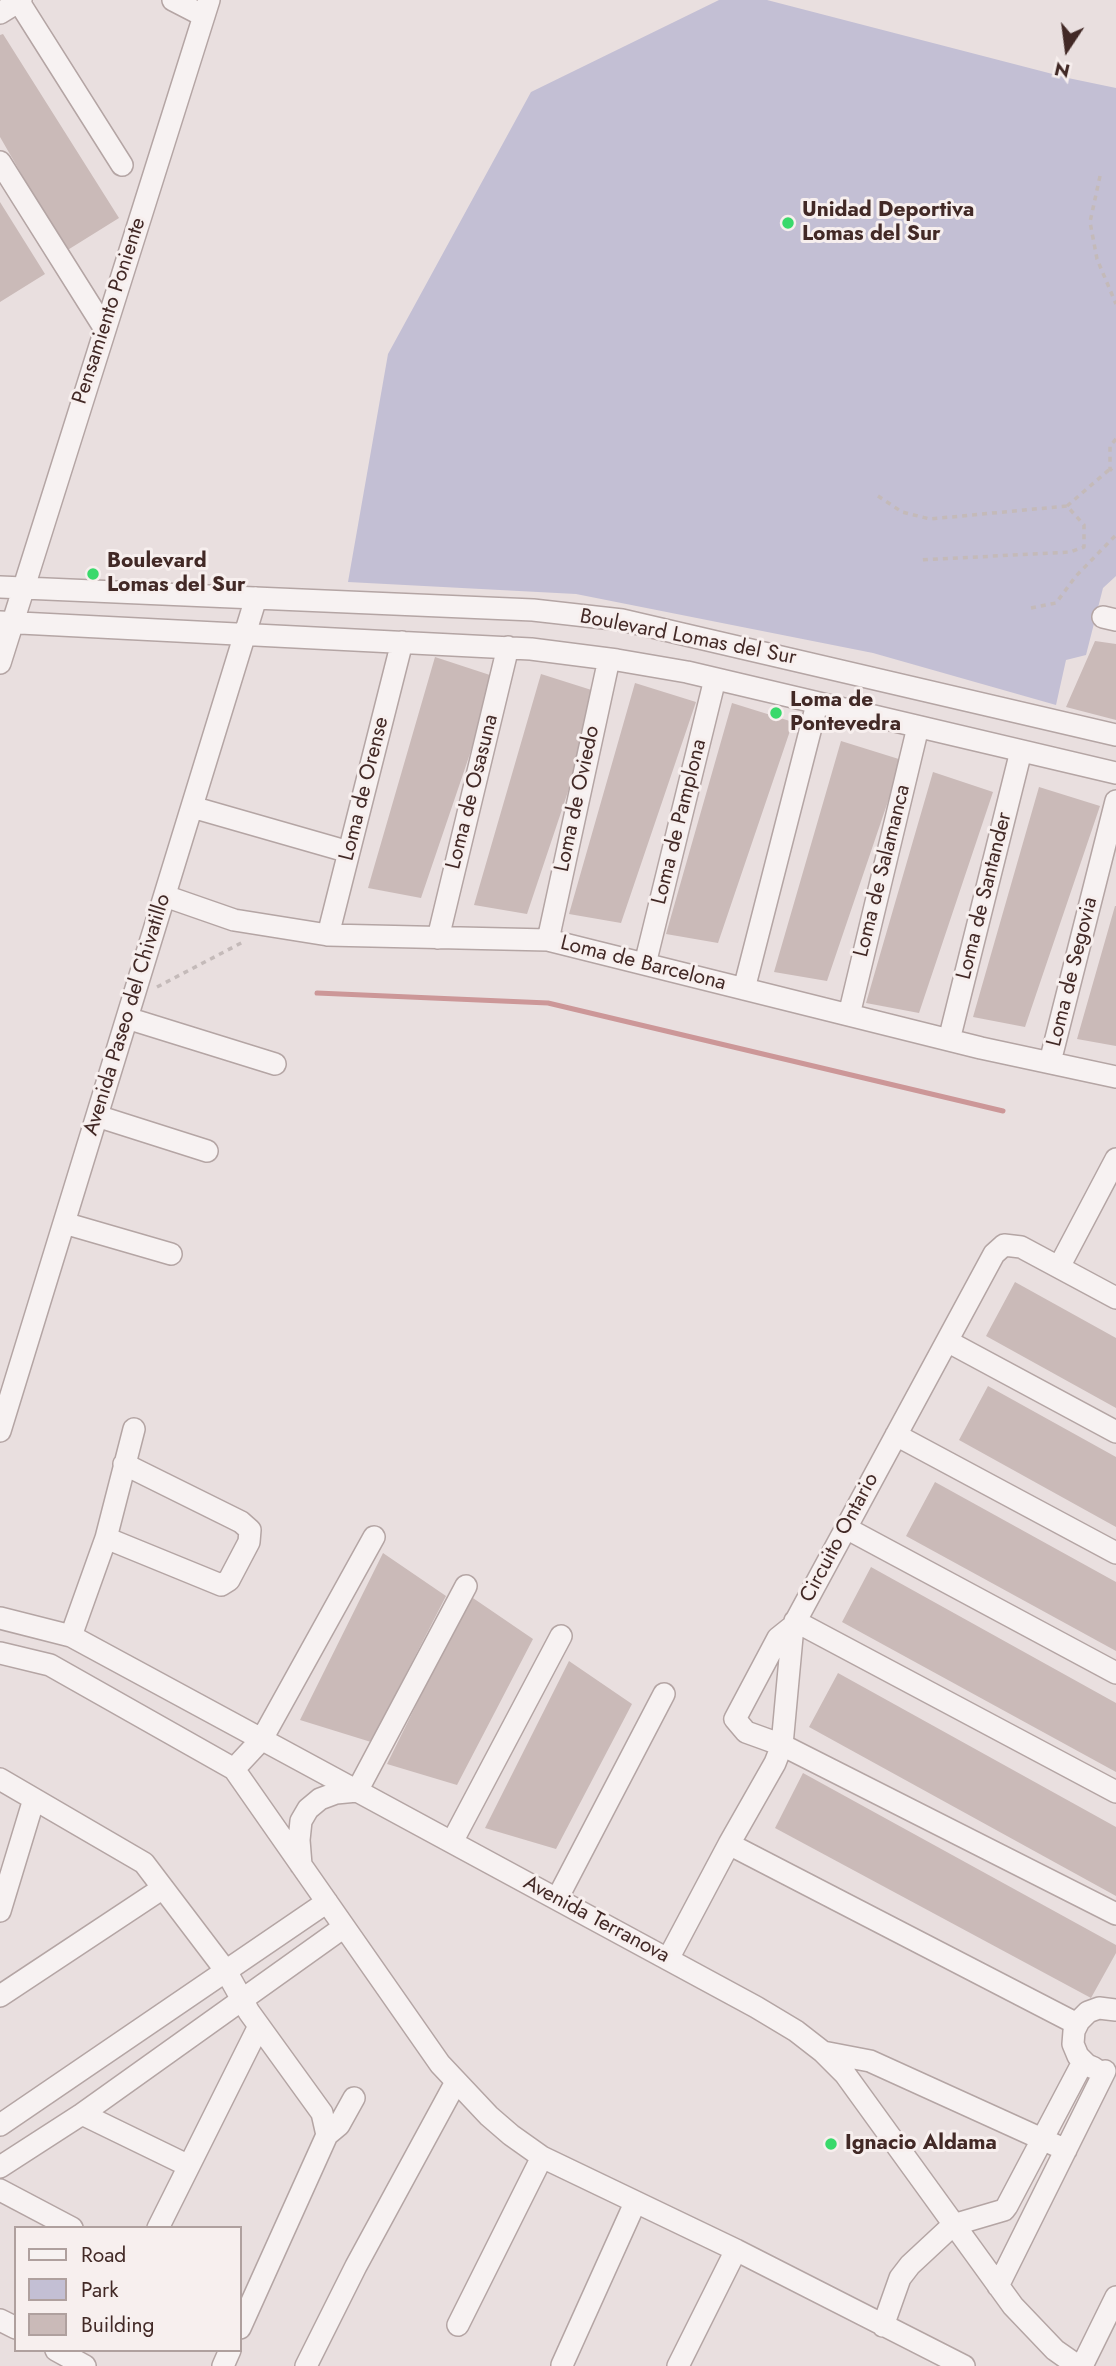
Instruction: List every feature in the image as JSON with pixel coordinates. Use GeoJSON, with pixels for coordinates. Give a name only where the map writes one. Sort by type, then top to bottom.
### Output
{"type":"FeatureCollection","features":[{"type":"Feature","properties":{"kind":"street"},"geometry":{"type":"LineString","coordinates":[[173,0],[206,8]]}},
{"type":"Feature","properties":{"kind":"street"},"geometry":{"type":"LineString","coordinates":[[0,13],[20,1],[122,165]]}},
{"type":"Feature","properties":{"kind":"street","name":"Pensamiento Poniente"},"geometry":{"type":"LineString","coordinates":[[6,623],[23,587],[206,8]]}},
{"type":"Feature","properties":{"kind":"street"},"geometry":{"type":"LineString","coordinates":[[0,162],[105,329]]}},
{"type":"Feature","properties":{"kind":"street","name":"Boulevard Lomas del Sur"},"geometry":{"type":"LineString","coordinates":[[0,587],[533,610],[622,620],[1116,735]]}},
{"type":"Feature","properties":{"kind":"street","name":"Avenida Paseo del Chivatillo"},"geometry":{"type":"LineString","coordinates":[[0,1431],[256,598]]}},
{"type":"Feature","properties":{"kind":"street"},"geometry":{"type":"LineString","coordinates":[[0,663],[6,623]]}},
{"type":"Feature","properties":{"kind":"street","name":"Boulevard Lomas del Sur"},"geometry":{"type":"LineString","coordinates":[[6,623],[508,647],[609,659],[715,679],[1116,773]]}},
{"type":"Feature","properties":{"kind":"street","name":"Loma de Orense"},"geometry":{"type":"LineString","coordinates":[[328,935],[402,642]]}},
{"type":"Feature","properties":{"kind":"street","name":"Loma de Osasuna"},"geometry":{"type":"LineString","coordinates":[[438,938],[508,647]]}},
{"type":"Feature","properties":{"kind":"street","name":"Loma de Oviedo"},"geometry":{"type":"LineString","coordinates":[[548,940],[609,659]]}},
{"type":"Feature","properties":{"kind":"street"},"geometry":{"type":"LineString","coordinates":[[867,715],[875,678]]}},
{"type":"Feature","properties":{"kind":"street","name":"Loma de Pamplona"},"geometry":{"type":"LineString","coordinates":[[645,964],[715,679]]}},
{"type":"Feature","properties":{"kind":"street"},"geometry":{"type":"LineString","coordinates":[[744,989],[817,704]]}},
{"type":"Feature","properties":{"kind":"street","name":"Loma de Salamanca"},"geometry":{"type":"LineString","coordinates":[[849,1015],[918,727]]}},
{"type":"Feature","properties":{"kind":"street","name":"Loma de Santander"},"geometry":{"type":"LineString","coordinates":[[949,1040],[1021,751]]}},
{"type":"Feature","properties":{"kind":"street","name":"Loma de Segovia"},"geometry":{"type":"LineString","coordinates":[[1050,1062],[1116,801]]}},
{"type":"Feature","properties":{"kind":"street"},"geometry":{"type":"LineString","coordinates":[[192,807],[349,852]]}},
{"type":"Feature","properties":{"kind":"street","name":"Loma de Barcelona"},"geometry":{"type":"LineString","coordinates":[[165,896],[234,920],[328,935],[548,940],[949,1040],[1116,1077]]}},
{"type":"Feature","properties":{"kind":"street"},"geometry":{"type":"LineString","coordinates":[[130,1009],[275,1064]]}},
{"type":"Feature","properties":{"kind":"street"},"geometry":{"type":"LineString","coordinates":[[97,1116],[207,1151]]}},
{"type":"Feature","properties":{"kind":"street"},"geometry":{"type":"LineString","coordinates":[[1059,1267],[1116,1159]]}},
{"type":"Feature","properties":{"kind":"street"},"geometry":{"type":"LineString","coordinates":[[64,1223],[171,1254]]}},
{"type":"Feature","properties":{"kind":"street","name":"Circuito Ontario"},"geometry":{"type":"LineString","coordinates":[[668,1959],[775,1763],[782,1745],[794,1623],[994,1254],[1004,1245],[1021,1247],[1116,1298]]}},
{"type":"Feature","properties":{"kind":"street"},"geometry":{"type":"LineString","coordinates":[[947,1341],[1116,1432]]}},
{"type":"Feature","properties":{"kind":"street"},"geometry":{"type":"LineString","coordinates":[[71,1636],[106,1538],[134,1429]]}},
{"type":"Feature","properties":{"kind":"street"},"geometry":{"type":"LineString","coordinates":[[896,1435],[1116,1553]]}},
{"type":"Feature","properties":{"kind":"street"},"geometry":{"type":"LineString","coordinates":[[106,1538],[221,1585],[229,1580],[249,1542],[250,1530],[241,1522],[124,1464]]}},
{"type":"Feature","properties":{"kind":"street"},"geometry":{"type":"LineString","coordinates":[[846,1528],[1116,1673]]}},
{"type":"Feature","properties":{"kind":"street"},"geometry":{"type":"LineString","coordinates":[[234,1769],[262,1740],[374,1537]]}},
{"type":"Feature","properties":{"kind":"street"},"geometry":{"type":"LineString","coordinates":[[301,1865],[301,1821],[308,1809],[320,1799],[336,1793],[357,1791],[466,1586]]}},
{"type":"Feature","properties":{"kind":"street","name":"Avenida Terranova"},"geometry":{"type":"LineString","coordinates":[[0,1618],[71,1636],[757,2007],[796,2031],[823,2052],[860,2093],[1013,2306],[1055,2350],[1080,2366]]}},
{"type":"Feature","properties":{"kind":"street"},"geometry":{"type":"LineString","coordinates":[[1116,1792],[794,1623],[778,1638],[735,1719],[746,1732],[782,1745],[1116,1914]]}},
{"type":"Feature","properties":{"kind":"street"},"geometry":{"type":"LineString","coordinates":[[452,1842],[561,1636]]}},
{"type":"Feature","properties":{"kind":"street"},"geometry":{"type":"LineString","coordinates":[[0,1653],[50,1665],[234,1769],[440,2064],[489,2116],[542,2157],[736,2250],[945,2361],[964,2366]]}},
{"type":"Feature","properties":{"kind":"street"},"geometry":{"type":"LineString","coordinates":[[557,1899],[664,1694]]}},
{"type":"Feature","properties":{"kind":"street"},"geometry":{"type":"LineString","coordinates":[[0,1779],[144,1863],[226,1971],[259,2026],[322,2113],[327,2135]]}},
{"type":"Feature","properties":{"kind":"street"},"geometry":{"type":"LineString","coordinates":[[0,1911],[34,1799]]}},
{"type":"Feature","properties":{"kind":"street"},"geometry":{"type":"LineString","coordinates":[[729,1844],[1077,2024]]}},
{"type":"Feature","properties":{"kind":"street"},"geometry":{"type":"LineString","coordinates":[[0,1996],[163,1888]]}},
{"type":"Feature","properties":{"kind":"street"},"geometry":{"type":"LineString","coordinates":[[0,2125],[327,1902]]}},
{"type":"Feature","properties":{"kind":"street"},"geometry":{"type":"LineString","coordinates":[[0,2167],[82,2114],[344,1927]]}},
{"type":"Feature","properties":{"kind":"street"},"geometry":{"type":"LineString","coordinates":[[998,2286],[1066,2150],[1111,2070],[1083,2062],[1073,2043],[1074,2031],[1088,2012],[1099,2008],[1116,2010]]}},
{"type":"Feature","properties":{"kind":"street"},"geometry":{"type":"LineString","coordinates":[[159,2226],[259,2026]]}},
{"type":"Feature","properties":{"kind":"street"},"geometry":{"type":"LineString","coordinates":[[823,2052],[870,2061],[1066,2150]]}},
{"type":"Feature","properties":{"kind":"street"},"geometry":{"type":"LineString","coordinates":[[883,2326],[900,2278],[910,2265],[953,2225],[1004,2210],[1083,2062]]}},
{"type":"Feature","properties":{"kind":"street"},"geometry":{"type":"LineString","coordinates":[[306,2366],[356,2266],[456,2082]]}},
{"type":"Feature","properties":{"kind":"street"},"geometry":{"type":"LineString","coordinates":[[242,2318],[327,2135],[339,2125],[354,2098]]}},
{"type":"Feature","properties":{"kind":"street"},"geometry":{"type":"LineString","coordinates":[[82,2114],[189,2166]]}},
{"type":"Feature","properties":{"kind":"street"},"geometry":{"type":"LineString","coordinates":[[458,2325],[542,2157]]}},
{"type":"Feature","properties":{"kind":"street"},"geometry":{"type":"LineString","coordinates":[[0,2190],[68,2226]]}},
{"type":"Feature","properties":{"kind":"street"},"geometry":{"type":"LineString","coordinates":[[562,2365],[635,2203]]}},
{"type":"Feature","properties":{"kind":"street"},"geometry":{"type":"LineString","coordinates":[[678,2366],[736,2250]]}},
{"type":"Feature","properties":{"kind":"street"},"geometry":{"type":"LineString","coordinates":[[1080,2366],[1116,2297]]}},
{"type":"Feature","properties":{"kind":"street"},"geometry":{"type":"LineString","coordinates":[[60,2352],[85,2366]]}},
{"type":"Feature","properties":{"kind":"path"},"geometry":{"type":"LineString","coordinates":[[1100,176],[1090,222],[1097,259],[1116,304]]}},
{"type":"Feature","properties":{"kind":"path"},"geometry":{"type":"LineString","coordinates":[[878,496],[902,512],[930,519],[1067,506],[1110,469],[1110,446],[1116,439]]}},
{"type":"Feature","properties":{"kind":"path"},"geometry":{"type":"LineString","coordinates":[[1110,469],[1116,474]]}},
{"type":"Feature","properties":{"kind":"path"},"geometry":{"type":"LineString","coordinates":[[920,560],[1070,552],[1084,547],[1084,525],[1067,506]]}},
{"type":"Feature","properties":{"kind":"path"},"geometry":{"type":"LineString","coordinates":[[1031,608],[1056,603],[1076,576],[1116,535]]}},
{"type":"Feature","properties":{"kind":"path"},"geometry":{"type":"LineString","coordinates":[[130,1009],[273,926]]}},
{"type":"Feature","properties":{"kind":"green space","name":"Unidad Deportiva Lomas del Sur"},"geometry":{"type":"Polygon","coordinates":[[[719,0],[767,0],[1116,88],[1116,576],[1103,588],[1086,655],[1066,660],[1056,705],[873,653],[576,594],[348,582],[388,354],[531,92],[719,0]]]}},
{"type":"Feature","properties":{"kind":"building"},"geometry":{"type":"Polygon","coordinates":[[[3,34],[119,218],[66,251],[0,137],[0,35],[3,34]]]}},
{"type":"Feature","properties":{"kind":"building"},"geometry":{"type":"Polygon","coordinates":[[[0,202],[45,274],[0,302],[0,202]]]}},
{"type":"Feature","properties":{"kind":"building"},"geometry":{"type":"Polygon","coordinates":[[[1095,641],[1116,644],[1116,720],[1066,707],[1095,641]]]}},
{"type":"Feature","properties":{"kind":"building"},"geometry":{"type":"Polygon","coordinates":[[[435,657],[496,677],[421,898],[368,888],[435,657]]]}},
{"type":"Feature","properties":{"kind":"building"},"geometry":{"type":"Polygon","coordinates":[[[541,674],[601,693],[527,914],[474,905],[541,674]]]}},
{"type":"Feature","properties":{"kind":"building"},"geometry":{"type":"Polygon","coordinates":[[[635,683],[696,702],[621,923],[569,914],[635,683]]]}},
{"type":"Feature","properties":{"kind":"building"},"geometry":{"type":"Polygon","coordinates":[[[732,703],[793,722],[718,943],[666,934],[732,703]]]}},
{"type":"Feature","properties":{"kind":"building"},"geometry":{"type":"Polygon","coordinates":[[[841,741],[902,760],[827,981],[774,972],[841,741]]]}},
{"type":"Feature","properties":{"kind":"building"},"geometry":{"type":"Polygon","coordinates":[[[933,772],[993,792],[919,1013],[866,1003],[933,772]]]}},
{"type":"Feature","properties":{"kind":"building"},"geometry":{"type":"Polygon","coordinates":[[[1039,787],[1100,806],[1025,1027],[973,1017],[1039,787]]]}},
{"type":"Feature","properties":{"kind":"building"},"geometry":{"type":"Polygon","coordinates":[[[1116,906],[1116,1046],[1077,1039],[1116,906]]]}},
{"type":"Feature","properties":{"kind":"building"},"geometry":{"type":"Polygon","coordinates":[[[1015,1282],[1116,1338],[1116,1408],[986,1336],[1015,1282]]]}},
{"type":"Feature","properties":{"kind":"building"},"geometry":{"type":"Polygon","coordinates":[[[988,1386],[1116,1457],[1116,1527],[959,1440],[988,1386]]]}},
{"type":"Feature","properties":{"kind":"building"},"geometry":{"type":"Polygon","coordinates":[[[935,1482],[1116,1582],[1116,1651],[906,1536],[935,1482]]]}},
{"type":"Feature","properties":{"kind":"building"},"geometry":{"type":"Polygon","coordinates":[[[383,1553],[446,1596],[371,1742],[300,1720],[383,1553]]]}},
{"type":"Feature","properties":{"kind":"building"},"geometry":{"type":"Polygon","coordinates":[[[871,1567],[1116,1703],[1116,1772],[842,1622],[871,1567]]]}},
{"type":"Feature","properties":{"kind":"building"},"geometry":{"type":"Polygon","coordinates":[[[470,1596],[533,1639],[457,1785],[387,1764],[470,1596]]]}},
{"type":"Feature","properties":{"kind":"building"},"geometry":{"type":"Polygon","coordinates":[[[569,1661],[632,1704],[556,1849],[485,1828],[569,1661]]]}},
{"type":"Feature","properties":{"kind":"building"},"geometry":{"type":"Polygon","coordinates":[[[838,1673],[1116,1827],[1116,1896],[809,1727],[838,1673]]]}},
{"type":"Feature","properties":{"kind":"building"},"geometry":{"type":"Polygon","coordinates":[[[803,1773],[1116,1945],[1116,1953],[1091,1998],[775,1828],[803,1773]]]}},
{"type":"Feature","properties":{"kind":"waterway"},"geometry":{"type":"LineString","coordinates":[[317,993],[548,1003],[1003,1111]]}},
{"type":"Feature","properties":{"kind":"place","name":"Unidad Deportiva Lomas del Sur"},"geometry":{"type":"Point","coordinates":[788,223]}},
{"type":"Feature","properties":{"kind":"place","name":"Boulevard Lomas del Sur"},"geometry":{"type":"Point","coordinates":[93,574]}},
{"type":"Feature","properties":{"kind":"place","name":"Loma de Pontevedra"},"geometry":{"type":"Point","coordinates":[776,713]}},
{"type":"Feature","properties":{"kind":"place","name":"Ignacio Aldama"},"geometry":{"type":"Point","coordinates":[831,2144]}}]}
